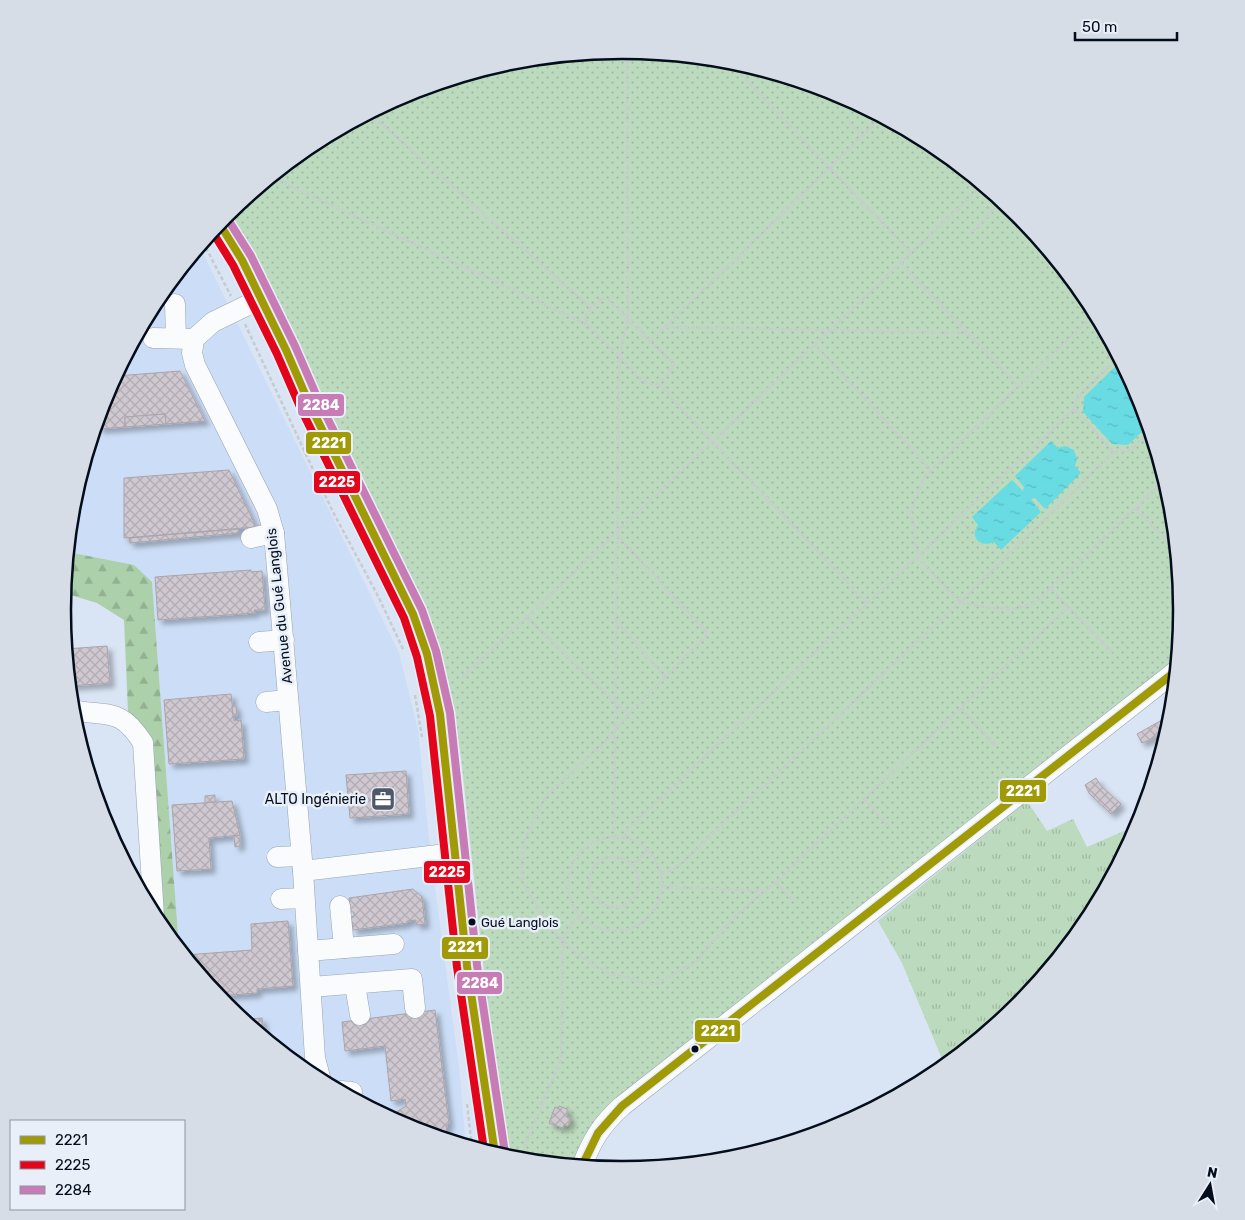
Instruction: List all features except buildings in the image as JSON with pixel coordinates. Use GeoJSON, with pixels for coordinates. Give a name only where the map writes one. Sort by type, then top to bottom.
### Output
{"type":"FeatureCollection","features":[{"type":"Feature","properties":{"kind":"main road"},"geometry":{"type":"LineString","coordinates":[[219,235],[242,260],[262,298],[309,403],[413,614],[427,654],[440,714],[487,1144]]}},
{"type":"Feature","properties":{"kind":"main road"},"geometry":{"type":"LineString","coordinates":[[217,237],[245,306],[309,403]]}},
{"type":"Feature","properties":{"kind":"street","name":"Avenue du Gué Langlois"},"geometry":{"type":"LineString","coordinates":[[175,304],[195,365],[267,509],[274,533],[302,863],[315,1058],[318,1069]]}},
{"type":"Feature","properties":{"kind":"street"},"geometry":{"type":"LineString","coordinates":[[153,338],[185,339],[245,306]]}},
{"type":"Feature","properties":{"kind":"street"},"geometry":{"type":"LineString","coordinates":[[251,538],[274,533]]}},
{"type":"Feature","properties":{"kind":"street"},"geometry":{"type":"LineString","coordinates":[[259,642],[284,640]]}},
{"type":"Feature","properties":{"kind":"street"},"geometry":{"type":"LineString","coordinates":[[585,1160],[592,1142],[604,1123],[622,1106],[1170,676]]}},
{"type":"Feature","properties":{"kind":"street"},"geometry":{"type":"LineString","coordinates":[[266,702],[288,700]]}},
{"type":"Feature","properties":{"kind":"street"},"geometry":{"type":"LineString","coordinates":[[81,711],[111,714],[126,721],[143,743],[153,898]]}},
{"type":"Feature","properties":{"kind":"street"},"geometry":{"type":"LineString","coordinates":[[277,857],[302,863],[454,853]]}},
{"type":"Feature","properties":{"kind":"street"},"geometry":{"type":"LineString","coordinates":[[281,899],[304,898]]}},
{"type":"Feature","properties":{"kind":"street"},"geometry":{"type":"LineString","coordinates":[[340,906],[344,948]]}},
{"type":"Feature","properties":{"kind":"street"},"geometry":{"type":"LineString","coordinates":[[308,951],[394,944]]}},
{"type":"Feature","properties":{"kind":"street"},"geometry":{"type":"LineString","coordinates":[[311,987],[412,979],[415,1008]]}},
{"type":"Feature","properties":{"kind":"street"},"geometry":{"type":"LineString","coordinates":[[355,985],[360,1015]]}},
{"type":"Feature","properties":{"kind":"path"},"geometry":{"type":"LineString","coordinates":[[614,837],[616,534],[620,357],[628,319],[627,59]]}},
{"type":"Feature","properties":{"kind":"path"},"geometry":{"type":"LineString","coordinates":[[737,71],[911,253]]}},
{"type":"Feature","properties":{"kind":"path"},"geometry":{"type":"LineString","coordinates":[[374,119],[591,308]]}},
{"type":"Feature","properties":{"kind":"path"},"geometry":{"type":"LineString","coordinates":[[848,121],[862,136]]}},
{"type":"Feature","properties":{"kind":"path"},"geometry":{"type":"LineString","coordinates":[[651,341],[877,122]]}},
{"type":"Feature","properties":{"kind":"path"},"geometry":{"type":"LineString","coordinates":[[278,180],[588,325],[646,384],[652,386],[658,384],[673,368],[673,364],[608,299],[601,299],[591,308],[585,317],[588,325]]}},
{"type":"Feature","properties":{"kind":"path"},"geometry":{"type":"LineString","coordinates":[[462,678],[978,190]]}},
{"type":"Feature","properties":{"kind":"path"},"geometry":{"type":"LineString","coordinates":[[972,232],[997,206]]}},
{"type":"Feature","properties":{"kind":"path"},"geometry":{"type":"LineString","coordinates":[[998,207],[1039,249]]}},
{"type":"Feature","properties":{"kind":"path"},"geometry":{"type":"LineString","coordinates":[[217,237],[332,510],[378,596],[405,652]]}},
{"type":"Feature","properties":{"kind":"path"},"geometry":{"type":"LineString","coordinates":[[901,263],[1019,387]]}},
{"type":"Feature","properties":{"kind":"path"},"geometry":{"type":"LineString","coordinates":[[1090,319],[924,476],[911,511],[918,558],[960,602],[990,608],[1014,609],[1035,603],[1159,486]]}},
{"type":"Feature","properties":{"kind":"path"},"geometry":{"type":"LineString","coordinates":[[666,327],[968,333]]}},
{"type":"Feature","properties":{"kind":"path"},"geometry":{"type":"LineString","coordinates":[[815,344],[932,470]]}},
{"type":"Feature","properties":{"kind":"path"},"geometry":{"type":"LineString","coordinates":[[624,837],[628,829],[918,558],[1074,409],[1077,398],[1114,361]]}},
{"type":"Feature","properties":{"kind":"path"},"geometry":{"type":"LineString","coordinates":[[658,384],[868,604]]}},
{"type":"Feature","properties":{"kind":"path"},"geometry":{"type":"LineString","coordinates":[[1074,409],[1114,452]]}},
{"type":"Feature","properties":{"kind":"path"},"geometry":{"type":"LineString","coordinates":[[661,873],[675,869],[960,602],[1114,452],[1129,451],[1145,436]]}},
{"type":"Feature","properties":{"kind":"path"},"geometry":{"type":"LineString","coordinates":[[1136,508],[1170,543]]}},
{"type":"Feature","properties":{"kind":"path"},"geometry":{"type":"LineString","coordinates":[[616,534],[708,634],[628,715],[600,747],[546,796],[524,841],[521,879],[549,927],[576,953],[608,973],[654,985],[697,961],[735,916],[776,882],[1068,607]]}},
{"type":"Feature","properties":{"kind":"path"},"geometry":{"type":"LineString","coordinates":[[1051,589],[1114,654]]}},
{"type":"Feature","properties":{"kind":"path"},"geometry":{"type":"LineString","coordinates":[[527,617],[628,715]]}},
{"type":"Feature","properties":{"kind":"path"},"geometry":{"type":"LineString","coordinates":[[615,620],[665,678]]}},
{"type":"Feature","properties":{"kind":"path"},"geometry":{"type":"LineString","coordinates":[[414,688],[423,743]]}},
{"type":"Feature","properties":{"kind":"path"},"geometry":{"type":"LineString","coordinates":[[961,708],[995,745]]}},
{"type":"Feature","properties":{"kind":"path"},"geometry":{"type":"LineString","coordinates":[[864,799],[889,827]]}},
{"type":"Feature","properties":{"kind":"path"},"geometry":{"type":"LineString","coordinates":[[614,837],[624,837],[638,842],[648,850],[657,861],[663,887],[660,901],[653,913],[643,922],[629,929],[614,931],[598,928],[585,920],[575,908],[569,894],[568,879],[572,864],[581,851],[594,842],[614,837]]}},
{"type":"Feature","properties":{"kind":"path"},"geometry":{"type":"LineString","coordinates":[[631,866],[648,850]]}},
{"type":"Feature","properties":{"kind":"path"},"geometry":{"type":"LineString","coordinates":[[615,858],[623,859],[631,866],[638,877],[638,885],[631,900],[625,904],[609,907],[595,898],[589,883],[593,868],[599,862],[615,858]]}},
{"type":"Feature","properties":{"kind":"path"},"geometry":{"type":"LineString","coordinates":[[776,882],[793,900]]}},
{"type":"Feature","properties":{"kind":"path"},"geometry":{"type":"LineString","coordinates":[[663,887],[766,891]]}},
{"type":"Feature","properties":{"kind":"path"},"geometry":{"type":"LineString","coordinates":[[522,1152],[561,1060],[563,940],[571,925],[580,914]]}},
{"type":"Feature","properties":{"kind":"path"},"geometry":{"type":"LineString","coordinates":[[466,1100],[485,1143]]}},
{"type":"Feature","properties":{"kind":"shaded area"},"geometry":{"type":"Polygon","coordinates":[[[203,253],[399,653],[418,730],[431,857],[459,1068],[465,1138],[445,1132],[379,1104],[316,1068],[287,1047],[233,1000],[178,936],[152,583],[134,565],[74,553],[82,502],[90,467],[101,433],[113,399],[128,366],[164,304],[203,253]]]}},
{"type":"Feature","properties":{"kind":"green space"},"geometry":{"type":"Polygon","coordinates":[[[622,59],[694,63],[730,69],[800,88],[833,101],[898,133],[929,152],[958,173],[1012,220],[1060,274],[1081,304],[1100,334],[1132,399],[1155,467],[1163,502],[1173,574],[1174,610],[1171,668],[641,1081],[578,1159],[551,1157],[503,1148],[461,757],[438,645],[228,225],[287,173],[347,133],[379,116],[445,88],[515,69],[551,63],[622,59]]]}},
{"type":"Feature","properties":{"kind":"green space"},"geometry":{"type":"Polygon","coordinates":[[[74,553],[134,565],[152,582],[178,936],[160,909],[148,734],[128,712],[124,620],[97,603],[71,595],[74,553]]]}},
{"type":"Feature","properties":{"kind":"green space"},"geometry":{"type":"Polygon","coordinates":[[[1027,801],[1047,831],[1073,819],[1087,847],[1128,829],[1100,886],[1060,946],[1012,1000],[986,1024],[942,1059],[902,963],[878,921],[1027,801]]]}},
{"type":"Feature","properties":{"kind":"water"},"geometry":{"type":"Polygon","coordinates":[[[1117,365],[1132,399],[1143,431],[1128,445],[1112,444],[1083,412],[1084,397],[1117,365]]]}},
{"type":"Feature","properties":{"kind":"water"},"geometry":{"type":"Polygon","coordinates":[[[1051,441],[1058,448],[1065,446],[1074,450],[1077,459],[1075,466],[1081,473],[1045,509],[1035,498],[1031,499],[1041,512],[1001,550],[994,542],[985,544],[978,541],[975,534],[978,525],[972,517],[1012,480],[1023,491],[1024,487],[1015,476],[1051,441]]]}},
{"type":"Feature","properties":{"kind":"transit line","name":"2284"},"geometry":{"type":"LineString","coordinates":[[230,223],[251,256],[295,346],[318,399],[422,610],[436,651],[450,713],[477,965],[504,1148]]}},
{"type":"Feature","properties":{"kind":"transit line","name":"2221"},"geometry":{"type":"LineString","coordinates":[[224,230],[242,260],[286,350],[309,403],[413,614],[427,654],[440,714],[467,966],[494,1146]]}},
{"type":"Feature","properties":{"kind":"transit line","name":"2225"},"geometry":{"type":"LineString","coordinates":[[216,238],[233,265],[277,354],[300,407],[404,618],[417,657],[430,716],[457,967],[483,1143]]}},
{"type":"Feature","properties":{"kind":"transit line","name":"2221"},"geometry":{"type":"LineString","coordinates":[[585,1160],[598,1133],[622,1106],[1170,676]]}},
{"type":"Feature","properties":{"kind":"place","name":"ALTO Ingénierie"},"geometry":{"type":"Point","coordinates":[383,799]}},
{"type":"Feature","properties":{"kind":"place","name":"Gué Langlois"},"geometry":{"type":"Point","coordinates":[472,922]}}]}
